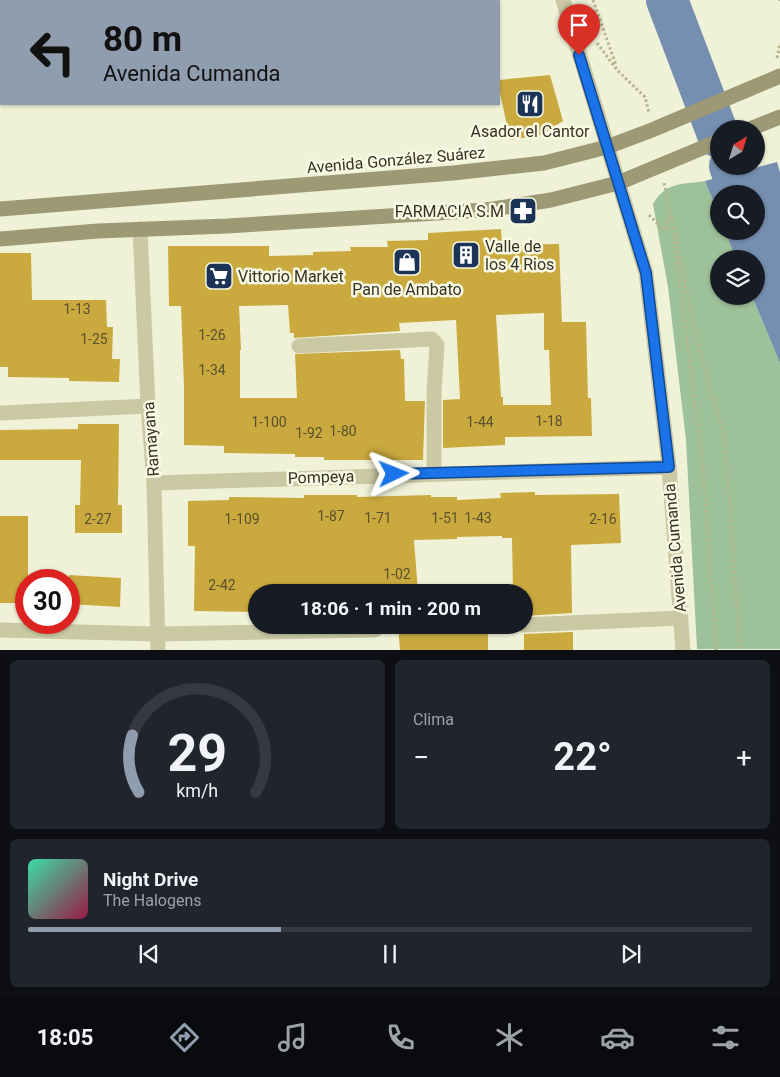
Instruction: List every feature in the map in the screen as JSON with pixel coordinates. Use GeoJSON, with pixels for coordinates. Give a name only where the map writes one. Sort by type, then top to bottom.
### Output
{"type":"FeatureCollection","features":[{"type":"Feature","properties":{"kind":"main road","name":"Avenida González Suárez"},"geometry":{"type":"LineString","coordinates":[[0,209],[453,174],[544,163],[607,147],[777,77]]}},
{"type":"Feature","properties":{"kind":"main road"},"geometry":{"type":"LineString","coordinates":[[765,123],[780,117]]}},
{"type":"Feature","properties":{"kind":"main road"},"geometry":{"type":"LineString","coordinates":[[0,238],[486,210],[551,200],[618,183],[710,145]]}},
{"type":"Feature","properties":{"kind":"street","name":"Avenida Cumanda"},"geometry":{"type":"LineString","coordinates":[[562,0],[646,273],[669,467],[683,650]]}},
{"type":"Feature","properties":{"kind":"street","name":"Ramayana"},"geometry":{"type":"LineString","coordinates":[[140,229],[148,406],[154,483],[158,650]]}},
{"type":"Feature","properties":{"kind":"street"},"geometry":{"type":"LineString","coordinates":[[299,346],[432,338],[437,345],[434,392],[434,473]]}},
{"type":"Feature","properties":{"kind":"street"},"geometry":{"type":"LineString","coordinates":[[0,413],[148,406]]}},
{"type":"Feature","properties":{"kind":"street","name":"Pompeya"},"geometry":{"type":"LineString","coordinates":[[154,483],[669,467]]}},
{"type":"Feature","properties":{"kind":"street"},"geometry":{"type":"LineString","coordinates":[[533,625],[681,618]]}},
{"type":"Feature","properties":{"kind":"street"},"geometry":{"type":"LineString","coordinates":[[0,630],[157,634],[248,632]]}},
{"type":"Feature","properties":{"kind":"path"},"geometry":{"type":"LineString","coordinates":[[593,0],[618,71],[645,98],[652,130]]}},
{"type":"Feature","properties":{"kind":"path"},"geometry":{"type":"LineString","coordinates":[[659,165],[671,211],[701,357],[725,439],[740,650]]}},
{"type":"Feature","properties":{"kind":"path"},"geometry":{"type":"LineString","coordinates":[[671,211],[703,467],[716,650]]}},
{"type":"Feature","properties":{"kind":"green space"},"geometry":{"type":"Polygon","coordinates":[[[705,181],[710,193],[710,240],[729,240],[732,250],[710,250],[710,305],[756,305],[780,363],[780,649],[697,649],[686,440],[668,287],[653,204],[664,191],[675,185],[705,181]]]}},
{"type":"Feature","properties":{"kind":"water"},"geometry":{"type":"Polygon","coordinates":[[[777,162],[780,173],[780,363],[756,305],[765,305],[765,250],[732,250],[729,240],[765,240],[765,185],[710,185],[710,193],[705,181],[728,175],[765,175],[765,165],[777,162]]]}},
{"type":"Feature","properties":{"kind":"building","name":"Asador el Cantor"},"geometry":{"type":"Polygon","coordinates":[[[550,75],[563,121],[541,135],[510,140],[500,93],[500,80],[550,75]]]}},
{"type":"Feature","properties":{"kind":"building"},"geometry":{"type":"Polygon","coordinates":[[[501,229],[502,245],[559,244],[562,322],[586,322],[588,398],[591,398],[592,436],[505,437],[505,445],[443,448],[443,400],[460,399],[456,320],[399,323],[400,331],[294,338],[294,333],[290,333],[288,305],[239,306],[241,350],[240,398],[297,398],[295,354],[400,350],[401,359],[404,359],[405,401],[425,401],[423,460],[324,460],[324,457],[295,457],[295,454],[224,453],[224,446],[184,445],[181,306],[169,306],[168,246],[269,246],[269,256],[313,255],[313,252],[351,251],[350,247],[388,247],[387,241],[428,240],[428,233],[501,229]],[[544,313],[496,315],[503,405],[551,405],[549,350],[544,350],[544,313]]]}},
{"type":"Feature","properties":{"kind":"building"},"geometry":{"type":"Polygon","coordinates":[[[0,253],[31,253],[32,300],[106,300],[107,327],[113,327],[112,359],[120,359],[119,382],[69,381],[69,378],[8,377],[8,367],[0,367],[0,253]]]}},
{"type":"Feature","properties":{"kind":"building"},"geometry":{"type":"Polygon","coordinates":[[[78,424],[119,424],[118,505],[122,505],[122,533],[75,533],[75,505],[80,505],[81,460],[0,460],[0,430],[78,429],[78,424]]]}},
{"type":"Feature","properties":{"kind":"building"},"geometry":{"type":"Polygon","coordinates":[[[535,492],[535,495],[619,494],[621,543],[571,545],[572,613],[533,615],[533,584],[513,584],[512,538],[502,538],[502,536],[414,540],[417,584],[248,584],[248,612],[194,611],[195,546],[188,546],[188,501],[229,500],[229,497],[304,498],[304,495],[357,495],[357,497],[431,495],[431,497],[457,497],[457,500],[501,498],[500,493],[535,492]]]}},
{"type":"Feature","properties":{"kind":"building"},"geometry":{"type":"Polygon","coordinates":[[[0,516],[28,516],[28,569],[15,569],[15,603],[0,603],[0,516]]]}},
{"type":"Feature","properties":{"kind":"building"},"geometry":{"type":"Polygon","coordinates":[[[80,576],[121,578],[120,607],[80,605],[80,576]]]}},
{"type":"Feature","properties":{"kind":"building"},"geometry":{"type":"Polygon","coordinates":[[[573,632],[573,650],[524,650],[524,634],[573,632]]]}},
{"type":"Feature","properties":{"kind":"building"},"geometry":{"type":"Polygon","coordinates":[[[399,634],[488,634],[488,650],[400,650],[399,634]]]}},
{"type":"Feature","properties":{"kind":"waterway"},"geometry":{"type":"LineString","coordinates":[[667,0],[713,120]]}},
{"type":"Feature","properties":{"kind":"waterway"},"geometry":{"type":"LineString","coordinates":[[733,175],[737,185]]}},
{"type":"Feature","properties":{"kind":"place","name":"Asador el Cantor"},"geometry":{"type":"Point","coordinates":[530,104]}},
{"type":"Feature","properties":{"kind":"place","name":"FARMACIA S.M"},"geometry":{"type":"Point","coordinates":[523,211]}},
{"type":"Feature","properties":{"kind":"place","name":"Valle de los 4 Rios"},"geometry":{"type":"Point","coordinates":[466,255]}},
{"type":"Feature","properties":{"kind":"place","name":"Pan de Ambato"},"geometry":{"type":"Point","coordinates":[407,262]}},
{"type":"Feature","properties":{"kind":"place","name":"Vittorio Market"},"geometry":{"type":"Point","coordinates":[219,276]}},
{"type":"Feature","properties":{"kind":"route"},"geometry":{"type":"LineString","coordinates":[[394,474],[669,467],[646,273],[579,55]]}}]}
